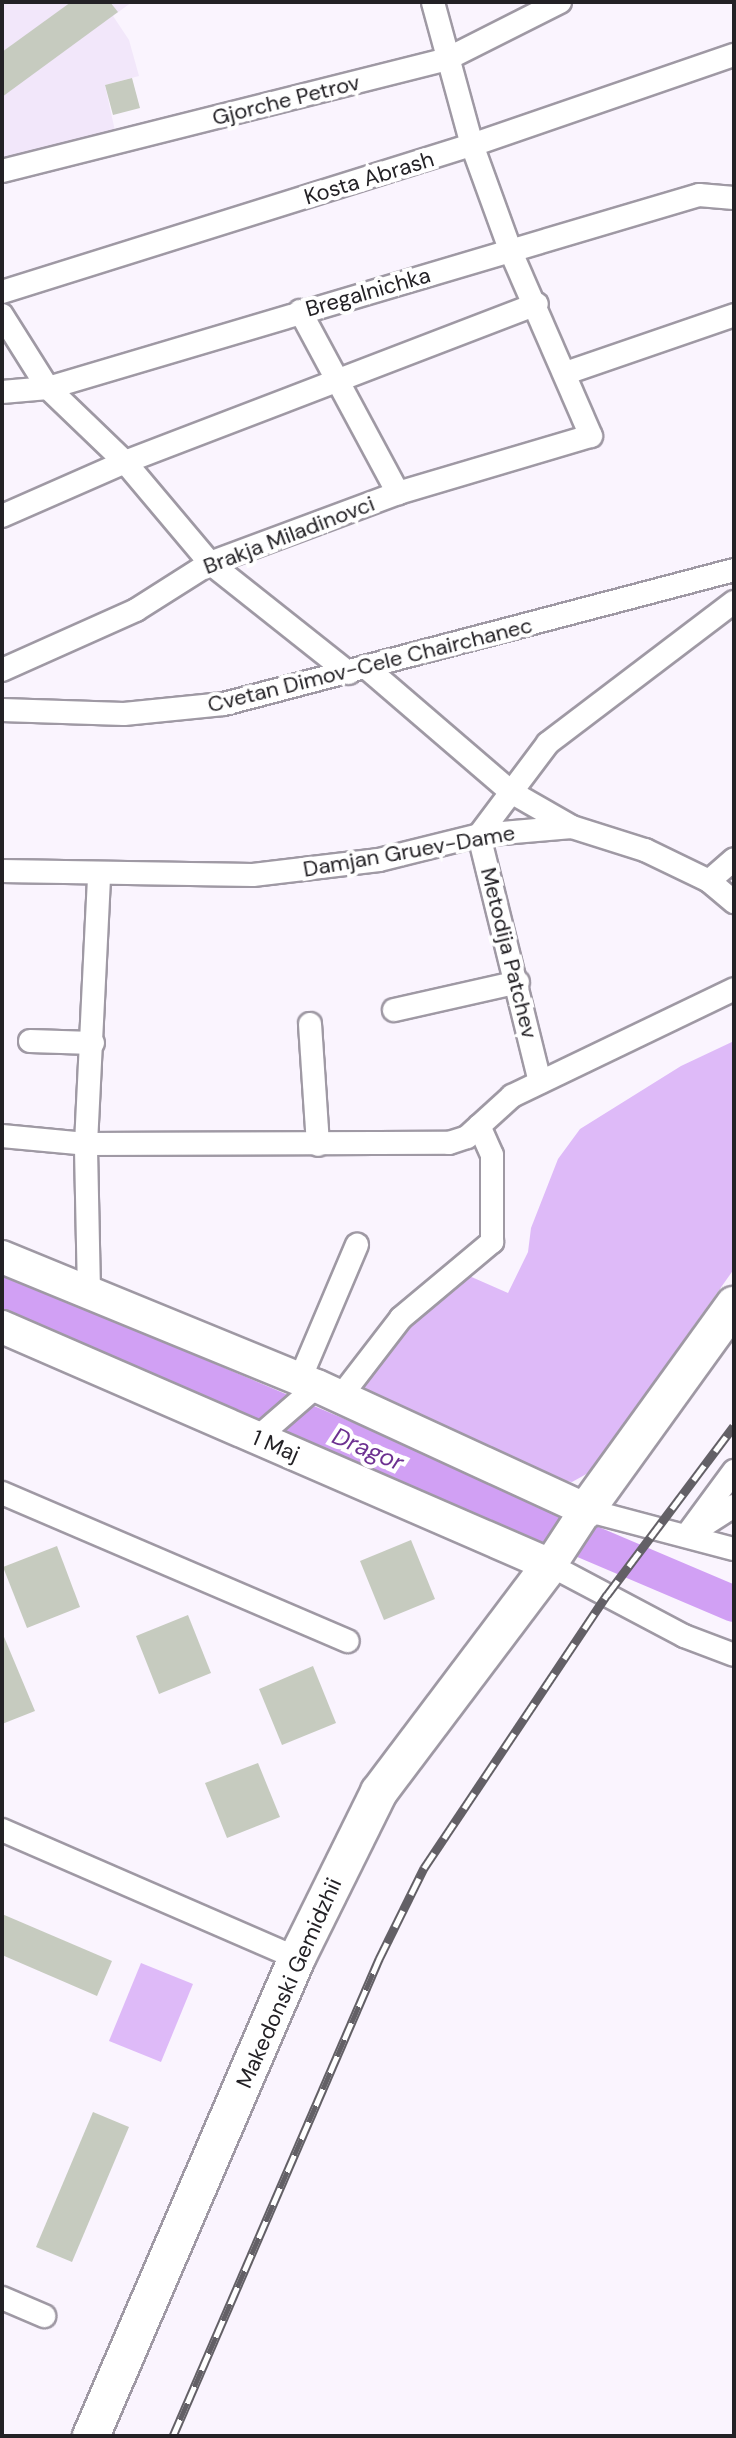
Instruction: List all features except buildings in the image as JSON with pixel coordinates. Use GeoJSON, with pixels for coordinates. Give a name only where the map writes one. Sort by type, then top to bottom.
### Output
{"type":"FeatureCollection","features":[{"type":"Feature","properties":{"kind":"main road"},"geometry":{"type":"LineString","coordinates":[[586,1510],[734,1305]]}},
{"type":"Feature","properties":{"kind":"main road","name":"Makedonski Gemidzhii"},"geometry":{"type":"LineString","coordinates":[[91,2436],[297,1958],[379,1792],[550,1565]]}},
{"type":"Feature","properties":{"kind":"street"},"geometry":{"type":"LineString","coordinates":[[433,2],[445,60],[472,145],[511,252],[566,373],[734,315]]}},
{"type":"Feature","properties":{"kind":"street","name":"Gjorche Petrov"},"geometry":{"type":"LineString","coordinates":[[2,171],[445,60],[560,2]]}},
{"type":"Feature","properties":{"kind":"street","name":"Kosta Abrash"},"geometry":{"type":"LineString","coordinates":[[2,292],[472,145],[734,55]]}},
{"type":"Feature","properties":{"kind":"street","name":"Bregalnichka"},"geometry":{"type":"LineString","coordinates":[[2,392],[48,388],[699,195],[734,198]]}},
{"type":"Feature","properties":{"kind":"street"},"geometry":{"type":"LineString","coordinates":[[2,516],[125,462],[537,304]]}},
{"type":"Feature","properties":{"kind":"street"},"geometry":{"type":"LineString","coordinates":[[300,311],[342,381],[398,493]]}},
{"type":"Feature","properties":{"kind":"street"},"geometry":{"type":"LineString","coordinates":[[2,315],[48,388],[125,462],[210,563],[358,671],[511,792],[572,827]]}},
{"type":"Feature","properties":{"kind":"street","name":"Brakja Miladinovci"},"geometry":{"type":"LineString","coordinates":[[2,670],[136,610],[210,563],[398,493],[591,436],[566,373]]}},
{"type":"Feature","properties":{"kind":"street","name":"Cvetan Dimov-Cele Chairchanec"},"geometry":{"type":"LineString","coordinates":[[2,710],[124,714],[224,704],[733,572]]}},
{"type":"Feature","properties":{"kind":"street"},"geometry":{"type":"LineString","coordinates":[[479,835],[548,743],[734,602]]}},
{"type":"Feature","properties":{"kind":"street","name":"Damjan Gruev-Dame"},"geometry":{"type":"LineString","coordinates":[[2,871],[253,875],[379,860],[479,835],[572,827],[645,850],[709,881],[734,902]]}},
{"type":"Feature","properties":{"kind":"street","name":"Metodija Patchev"},"geometry":{"type":"LineString","coordinates":[[479,835],[518,982],[540,1082]]}},
{"type":"Feature","properties":{"kind":"street"},"geometry":{"type":"LineString","coordinates":[[709,881],[734,859]]}},
{"type":"Feature","properties":{"kind":"street"},"geometry":{"type":"LineString","coordinates":[[89,1292],[86,1144],[99,874]]}},
{"type":"Feature","properties":{"kind":"street"},"geometry":{"type":"LineString","coordinates":[[394,1010],[518,982]]}},
{"type":"Feature","properties":{"kind":"street"},"geometry":{"type":"LineString","coordinates":[[2,1136],[86,1144],[433,1146],[467,1137],[512,1096],[734,989]]}},
{"type":"Feature","properties":{"kind":"street"},"geometry":{"type":"LineString","coordinates":[[310,1024],[318,1145]]}},
{"type":"Feature","properties":{"kind":"street"},"geometry":{"type":"LineString","coordinates":[[30,1041],[93,1043]]}},
{"type":"Feature","properties":{"kind":"street"},"geometry":{"type":"LineString","coordinates":[[262,1434],[492,1242],[492,1155],[479,1126]]}},
{"type":"Feature","properties":{"kind":"street"},"geometry":{"type":"LineString","coordinates":[[316,1389],[357,1245]]}},
{"type":"Feature","properties":{"kind":"street"},"geometry":{"type":"LineString","coordinates":[[2,1257],[316,1389],[586,1510],[734,1549]]}},
{"type":"Feature","properties":{"kind":"street","name":"1 Maj"},"geometry":{"type":"LineString","coordinates":[[2,1327],[262,1434],[550,1565]]}},
{"type":"Feature","properties":{"kind":"street"},"geometry":{"type":"LineString","coordinates":[[686,1536],[734,1471]]}},
{"type":"Feature","properties":{"kind":"street"},"geometry":{"type":"LineString","coordinates":[[2,1493],[348,1641]]}},
{"type":"Feature","properties":{"kind":"street"},"geometry":{"type":"LineString","coordinates":[[686,1536],[734,1506]]}},
{"type":"Feature","properties":{"kind":"street"},"geometry":{"type":"LineString","coordinates":[[586,1510],[550,1565],[684,1636],[734,1655]]}},
{"type":"Feature","properties":{"kind":"street"},"geometry":{"type":"LineString","coordinates":[[2,1830],[297,1958]]}},
{"type":"Feature","properties":{"kind":"street"},"geometry":{"type":"LineString","coordinates":[[2,2298],[44,2316]]}},
{"type":"Feature","properties":{"kind":"shaded area"},"geometry":{"type":"Polygon","coordinates":[[[2,2],[132,2],[113,16],[129,40],[139,76],[105,85],[115,131],[2,160],[2,2]]]}},
{"type":"Feature","properties":{"kind":"shaded area"},"geometry":{"type":"Polygon","coordinates":[[[734,1041],[734,1269],[590,1472],[572,1482],[559,1480],[363,1400],[359,1390],[412,1319],[467,1275],[508,1293],[528,1252],[531,1228],[558,1159],[580,1129],[681,1066],[734,1041]]]}},
{"type":"Feature","properties":{"kind":"shaded area"},"geometry":{"type":"Polygon","coordinates":[[[141,1963],[193,1984],[161,2062],[109,2041],[141,1963]]]}},
{"type":"Feature","properties":{"kind":"waterway","name":"Dragor"},"geometry":{"type":"LineString","coordinates":[[2,1293],[734,1604]]}},
{"type":"Feature","properties":{"kind":"railway"},"geometry":{"type":"LineString","coordinates":[[173,2436],[379,1959],[424,1868],[607,1595],[734,1426]]}}]}
